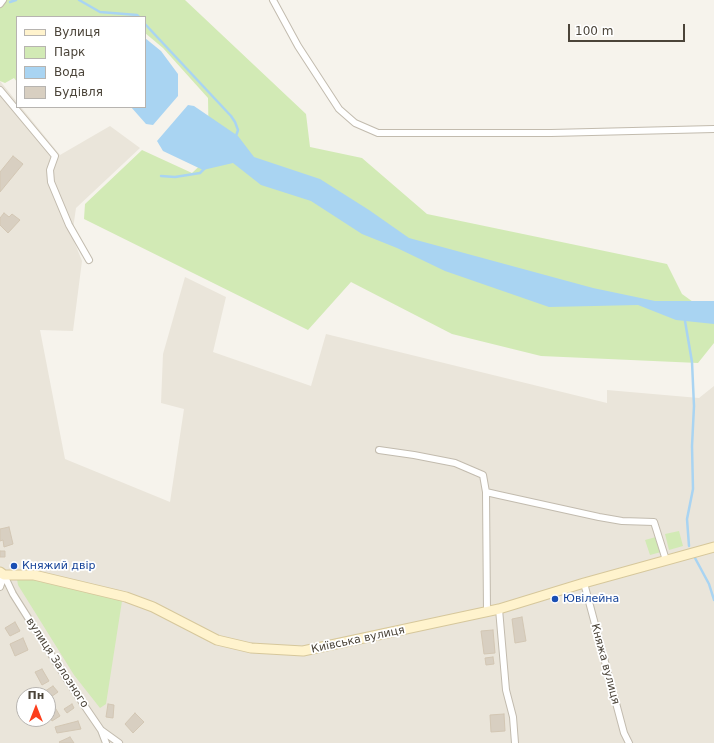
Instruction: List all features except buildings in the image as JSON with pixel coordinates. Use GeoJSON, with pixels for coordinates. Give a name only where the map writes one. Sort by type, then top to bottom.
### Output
{"type":"FeatureCollection","features":[{"type":"Feature","properties":{"kind":"street"},"geometry":{"type":"LineString","coordinates":[[0,4],[3,0]]}},
{"type":"Feature","properties":{"kind":"street"},"geometry":{"type":"LineString","coordinates":[[273,0],[302,52],[339,109],[356,123],[378,133],[544,133],[714,129]]}},
{"type":"Feature","properties":{"kind":"street"},"geometry":{"type":"LineString","coordinates":[[0,90],[55,156],[50,170],[52,182],[69,225],[89,260]]}},
{"type":"Feature","properties":{"kind":"street"},"geometry":{"type":"LineString","coordinates":[[379,450],[455,463],[483,475],[486,492],[487,612]]}},
{"type":"Feature","properties":{"kind":"street"},"geometry":{"type":"LineString","coordinates":[[486,492],[599,517],[622,521],[654,522],[666,560]]}},
{"type":"Feature","properties":{"kind":"street","name":"Київська вулиця"},"geometry":{"type":"LineString","coordinates":[[2,573],[34,575],[126,597],[153,607],[217,640],[251,648],[303,651],[499,609],[584,583],[714,547]]}},
{"type":"Feature","properties":{"kind":"street"},"geometry":{"type":"LineString","coordinates":[[0,586],[2,573]]}},
{"type":"Feature","properties":{"kind":"street","name":"вулиця Залозного"},"geometry":{"type":"LineString","coordinates":[[2,573],[13,594],[101,730],[118,743]]}},
{"type":"Feature","properties":{"kind":"street","name":"Княжа вулиця"},"geometry":{"type":"LineString","coordinates":[[584,583],[613,695],[628,743]]}},
{"type":"Feature","properties":{"kind":"street"},"geometry":{"type":"LineString","coordinates":[[499,609],[506,690],[513,717],[516,743]]}},
{"type":"Feature","properties":{"kind":"street"},"geometry":{"type":"LineString","coordinates":[[101,730],[106,743]]}},
{"type":"Feature","properties":{"kind":"shaded area"},"geometry":{"type":"Polygon","coordinates":[[[0,81],[16,101],[16,108],[22,108],[60,155],[110,126],[140,148],[76,208],[72,236],[82,261],[73,331],[40,330],[65,459],[170,502],[184,409],[161,403],[163,354],[185,277],[226,297],[213,352],[311,386],[326,334],[607,403],[607,390],[699,398],[714,386],[714,743],[0,743],[0,81]]]}},
{"type":"Feature","properties":{"kind":"green space"},"geometry":{"type":"Polygon","coordinates":[[[0,0],[185,0],[306,114],[310,147],[362,158],[427,214],[667,264],[682,294],[714,317],[714,343],[698,363],[541,356],[452,334],[351,282],[308,330],[84,219],[85,204],[142,150],[192,173],[209,157],[208,98],[163,48],[146,34],[146,16],[16,16],[16,81],[14,78],[5,83],[0,81],[0,0]]]}},
{"type":"Feature","properties":{"kind":"green space"},"geometry":{"type":"Polygon","coordinates":[[[679,531],[683,546],[669,550],[665,534],[679,531]]]}},
{"type":"Feature","properties":{"kind":"green space"},"geometry":{"type":"Polygon","coordinates":[[[656,537],[661,552],[650,555],[645,540],[656,537]]]}},
{"type":"Feature","properties":{"kind":"green space"},"geometry":{"type":"Polygon","coordinates":[[[20,576],[122,601],[106,704],[100,708],[74,675],[18,585],[17,579],[20,576]]]}},
{"type":"Feature","properties":{"kind":"water"},"geometry":{"type":"Polygon","coordinates":[[[146,39],[161,51],[178,74],[178,96],[153,125],[146,124],[132,108],[146,108],[146,39]]]}},
{"type":"Feature","properties":{"kind":"water"},"geometry":{"type":"Polygon","coordinates":[[[188,105],[194,106],[238,136],[254,157],[320,179],[369,210],[409,238],[593,288],[655,301],[714,301],[714,324],[676,320],[638,305],[549,307],[445,271],[397,248],[362,234],[311,201],[261,185],[233,163],[203,170],[163,151],[157,141],[188,105]]]}},
{"type":"Feature","properties":{"kind":"waterway"},"geometry":{"type":"LineString","coordinates":[[10,2],[16,0]]}},
{"type":"Feature","properties":{"kind":"waterway"},"geometry":{"type":"LineString","coordinates":[[79,0],[100,12],[138,16]]}},
{"type":"Feature","properties":{"kind":"waterway"},"geometry":{"type":"LineString","coordinates":[[146,25],[231,116],[238,130],[236,136]]}},
{"type":"Feature","properties":{"kind":"waterway"},"geometry":{"type":"LineString","coordinates":[[161,176],[175,177],[200,173],[205,168]]}},
{"type":"Feature","properties":{"kind":"waterway"},"geometry":{"type":"LineString","coordinates":[[685,321],[692,362],[694,406],[692,446],[693,489],[687,519],[689,546]]}},
{"type":"Feature","properties":{"kind":"waterway"},"geometry":{"type":"LineString","coordinates":[[695,558],[709,584],[714,600]]}},
{"type":"Feature","properties":{"kind":"place","name":"Княжий двір"},"geometry":{"type":"Point","coordinates":[14,566]}},
{"type":"Feature","properties":{"kind":"place","name":"Ювілейна"},"geometry":{"type":"Point","coordinates":[555,599]}}]}
